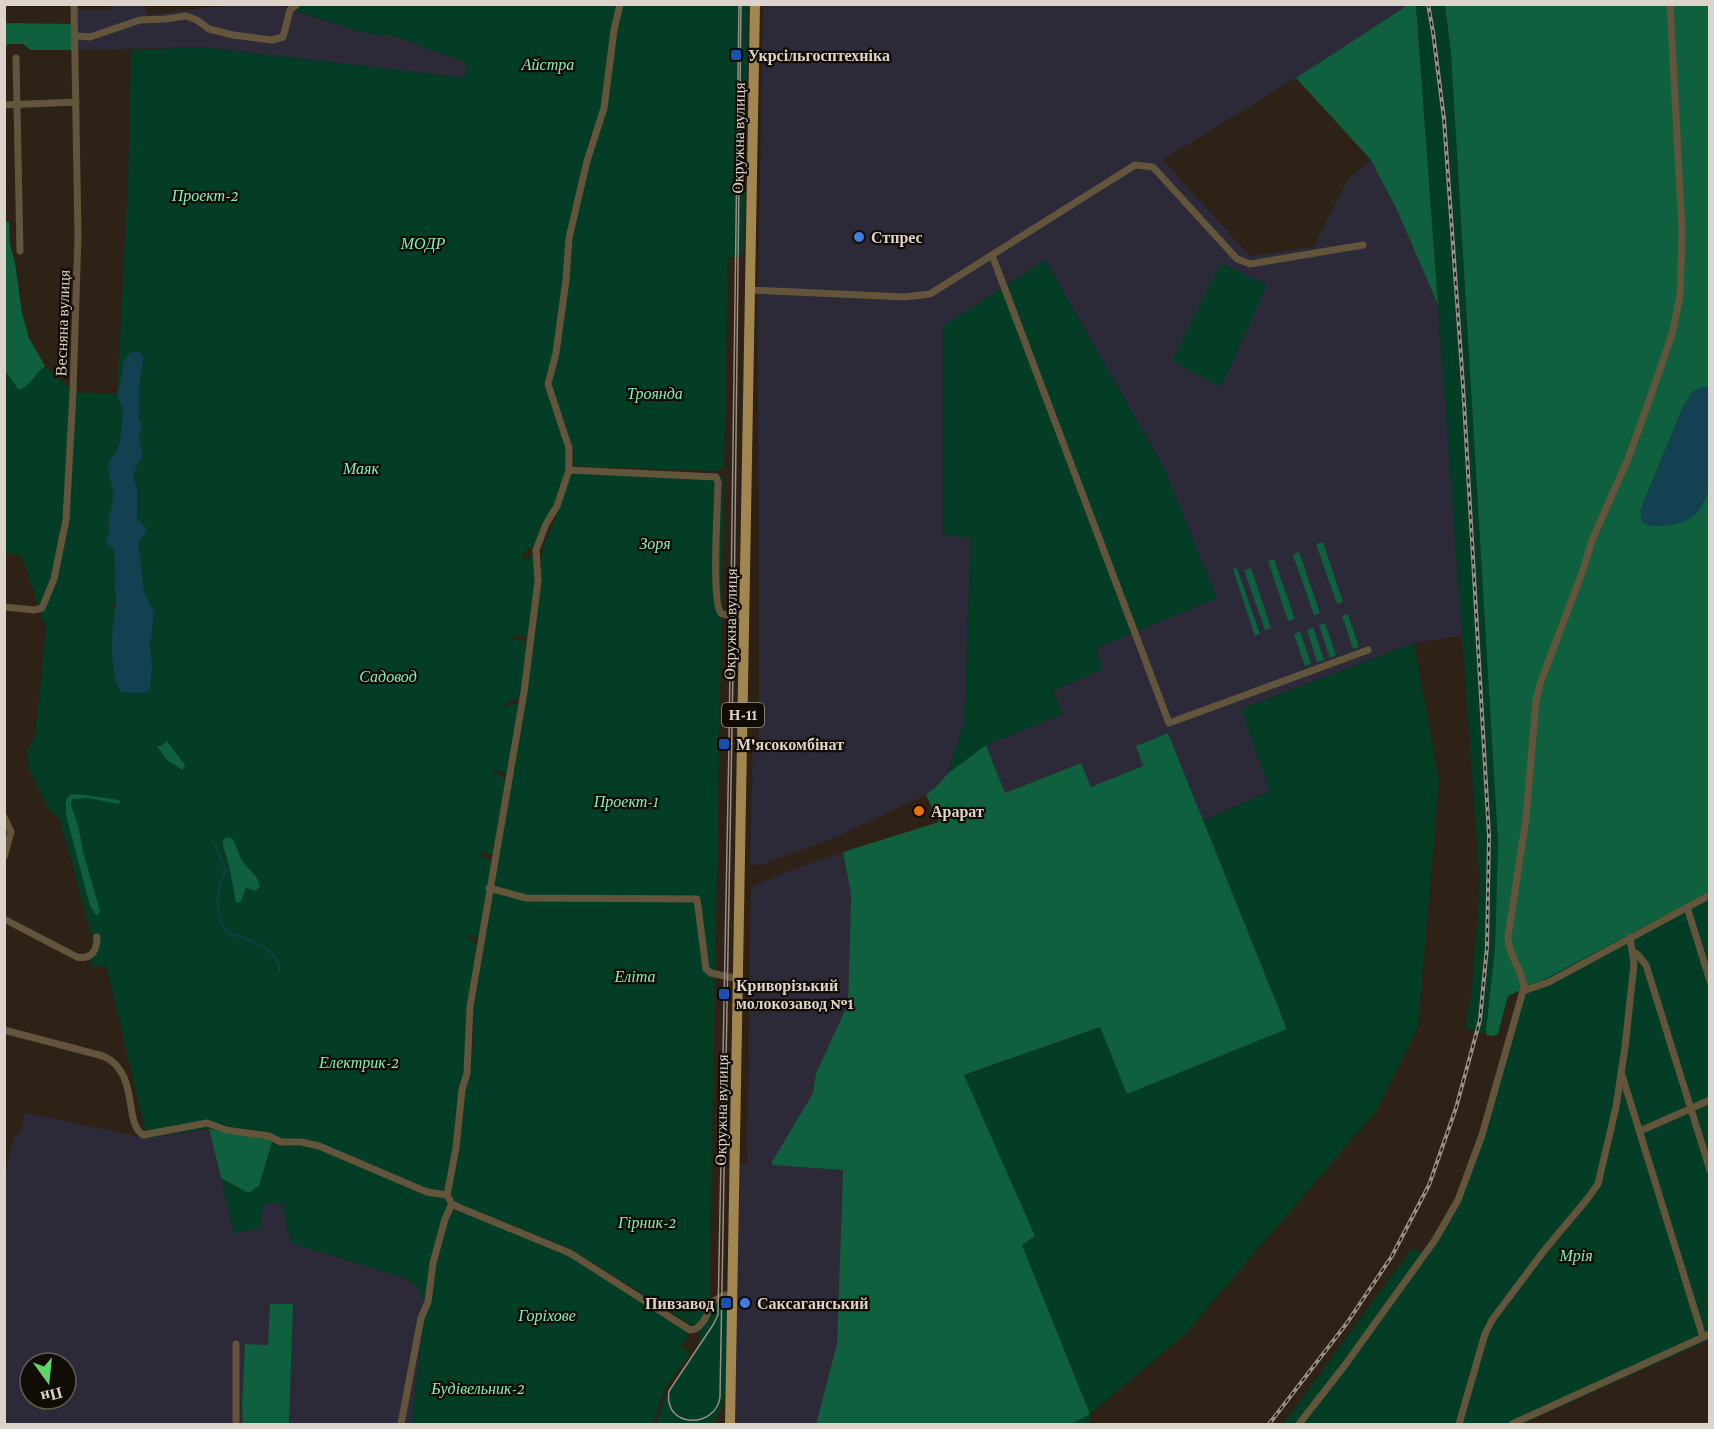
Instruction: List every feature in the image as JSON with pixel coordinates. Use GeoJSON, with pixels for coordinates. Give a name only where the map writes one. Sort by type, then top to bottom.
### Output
{"type":"FeatureCollection","features":[{"type":"Feature","properties":{"kind":"main road","name":"Окружна вулиця"},"geometry":{"type":"LineString","coordinates":[[730,1425],[755,4]]}},
{"type":"Feature","properties":{"kind":"street","name":"Весняна вулиця"},"geometry":{"type":"LineString","coordinates":[[4,607],[34,610],[42,608],[54,579],[66,520],[78,236],[74,4]]}},
{"type":"Feature","properties":{"kind":"street"},"geometry":{"type":"LineString","coordinates":[[75,36],[90,37],[140,20],[186,16],[197,20],[209,29],[272,40],[283,37],[290,10],[297,4]]}},
{"type":"Feature","properties":{"kind":"street"},"geometry":{"type":"LineString","coordinates":[[620,4],[614,30],[604,108],[587,161],[569,238],[556,353],[548,384],[569,448],[569,470],[557,506],[546,524],[536,550],[538,580],[524,692],[469,1015],[467,1073],[462,1090],[456,1148],[447,1195],[452,1204],[570,1253],[690,1330],[696,1329],[704,1322],[711,1303],[724,1295],[732,1295]]}},
{"type":"Feature","properties":{"kind":"street"},"geometry":{"type":"LineString","coordinates":[[1299,1425],[1435,1240],[1458,1200],[1469,1176],[1482,1135],[1523,991],[1524,981],[1508,945],[1508,937],[1526,818],[1536,700],[1592,540],[1628,459],[1650,398],[1672,334],[1680,296],[1682,230],[1670,4]]}},
{"type":"Feature","properties":{"kind":"street"},"geometry":{"type":"LineString","coordinates":[[16,58],[20,251]]}},
{"type":"Feature","properties":{"kind":"street"},"geometry":{"type":"LineString","coordinates":[[4,105],[76,102]]}},
{"type":"Feature","properties":{"kind":"street"},"geometry":{"type":"LineString","coordinates":[[750,290],[905,297],[930,294],[1136,165],[1153,167],[1237,259],[1250,264],[1363,245]]}},
{"type":"Feature","properties":{"kind":"street"},"geometry":{"type":"LineString","coordinates":[[992,255],[1169,723],[1368,650]]}},
{"type":"Feature","properties":{"kind":"street"},"geometry":{"type":"LineString","coordinates":[[569,470],[716,477],[718,482],[715,578],[720,611],[724,615],[745,615]]}},
{"type":"Feature","properties":{"kind":"street"},"geometry":{"type":"LineString","coordinates":[[4,817],[11,832],[4,857]]}},
{"type":"Feature","properties":{"kind":"street"},"geometry":{"type":"LineString","coordinates":[[489,888],[526,897],[697,899],[706,969],[711,974],[739,979]]}},
{"type":"Feature","properties":{"kind":"street"},"geometry":{"type":"LineString","coordinates":[[1523,991],[1549,982],[1710,894]]}},
{"type":"Feature","properties":{"kind":"street"},"geometry":{"type":"LineString","coordinates":[[1687,907],[1710,981]]}},
{"type":"Feature","properties":{"kind":"street"},"geometry":{"type":"LineString","coordinates":[[4,919],[77,957],[87,958],[93,953],[97,938]]}},
{"type":"Feature","properties":{"kind":"street"},"geometry":{"type":"LineString","coordinates":[[1459,1425],[1491,1320],[1598,1184],[1616,1107],[1621,1071],[1634,952],[1630,937]]}},
{"type":"Feature","properties":{"kind":"street"},"geometry":{"type":"LineString","coordinates":[[1634,952],[1646,965],[1710,1170]]}},
{"type":"Feature","properties":{"kind":"street"},"geometry":{"type":"LineString","coordinates":[[4,1030],[103,1056],[116,1063],[123,1073],[137,1129],[143,1135],[207,1123],[226,1130],[269,1136],[281,1142],[301,1142],[319,1146],[427,1192],[447,1195]]}},
{"type":"Feature","properties":{"kind":"street"},"geometry":{"type":"LineString","coordinates":[[1512,1425],[1706,1335],[1621,1071]]}},
{"type":"Feature","properties":{"kind":"street"},"geometry":{"type":"LineString","coordinates":[[1640,1131],[1710,1100]]}},
{"type":"Feature","properties":{"kind":"street"},"geometry":{"type":"LineString","coordinates":[[401,1425],[421,1318],[428,1302],[433,1263],[445,1219],[452,1204]]}},
{"type":"Feature","properties":{"kind":"street"},"geometry":{"type":"LineString","coordinates":[[236,1344],[236,1425]]}},
{"type":"Feature","properties":{"kind":"shaded area"},"geometry":{"type":"Polygon","coordinates":[[[111,5],[144,5],[148,15],[231,5],[277,5],[358,31],[376,35],[392,35],[467,63],[465,78],[202,47],[75,50],[74,10],[112,9],[111,5]]]}},
{"type":"Feature","properties":{"kind":"shaded area"},"geometry":{"type":"Polygon","coordinates":[[[763,5],[1408,5],[1315,66],[1163,160],[1250,256],[1313,247],[1348,179],[1371,160],[1397,210],[1438,305],[1462,636],[1414,643],[1242,709],[1270,791],[1203,821],[1167,733],[1144,766],[1091,787],[1081,763],[1005,793],[986,745],[1062,714],[1053,691],[1102,669],[1096,648],[1216,598],[1164,468],[1045,260],[943,535],[971,537],[964,723],[947,774],[926,795],[836,837],[761,865],[750,864],[753,746],[758,745],[759,737],[757,333],[763,5]]]}},
{"type":"Feature","properties":{"kind":"shaded area"},"geometry":{"type":"Polygon","coordinates":[[[843,852],[851,894],[848,1004],[816,1073],[813,1093],[772,1162],[772,1165],[843,1169],[837,1344],[816,1424],[734,1424],[740,1164],[747,1164],[751,887],[843,852]]]}},
{"type":"Feature","properties":{"kind":"shaded area"},"geometry":{"type":"Polygon","coordinates":[[[25,1113],[147,1138],[209,1129],[234,1233],[262,1203],[282,1204],[292,1243],[405,1278],[417,1286],[426,1303],[411,1424],[5,1424],[5,1176],[13,1139],[22,1129],[25,1113]]]}},
{"type":"Feature","properties":{"kind":"green space"},"geometry":{"type":"Polygon","coordinates":[[[301,4],[618,5],[606,92],[597,124],[591,132],[576,195],[554,353],[545,384],[567,449],[566,472],[553,508],[535,545],[522,554],[525,560],[534,554],[536,581],[529,637],[514,636],[513,639],[529,642],[521,697],[503,704],[503,707],[520,702],[508,774],[494,770],[493,773],[507,778],[493,854],[481,852],[480,856],[492,862],[480,936],[477,938],[468,935],[467,937],[478,945],[467,1053],[460,1089],[454,1146],[444,1191],[428,1190],[342,1153],[281,1139],[267,1132],[224,1126],[208,1121],[209,1129],[147,1138],[106,965],[92,967],[93,939],[59,817],[48,808],[29,769],[27,752],[35,736],[46,629],[23,559],[16,554],[5,553],[4,371],[13,380],[31,379],[45,366],[73,392],[117,394],[128,185],[131,50],[202,47],[466,78],[466,63],[392,35],[376,35],[358,31],[293,10],[301,4]],[[135,351],[129,353],[123,362],[118,390],[123,410],[113,485],[114,495],[108,520],[110,531],[105,542],[113,548],[116,572],[112,660],[117,685],[151,676],[150,647],[154,612],[144,592],[138,541],[146,533],[146,527],[137,519],[137,489],[134,480],[135,470],[141,460],[139,438],[142,425],[139,418],[139,387],[142,369],[135,351]],[[223,845],[235,890],[235,900],[241,902],[246,888],[256,891],[237,851],[223,845]]]}},
{"type":"Feature","properties":{"kind":"green space","name":"Троянда"},"geometry":{"type":"Polygon","coordinates":[[[622,5],[748,5],[744,254],[728,258],[724,468],[717,471],[574,466],[572,446],[551,386],[572,238],[596,139],[615,31],[622,5]]]}},
{"type":"Feature","properties":{"kind":"green space"},"geometry":{"type":"Polygon","coordinates":[[[1408,5],[1416,5],[1438,305],[1397,210],[1371,160],[1296,78],[1408,5]]]}},
{"type":"Feature","properties":{"kind":"green space"},"geometry":{"type":"Polygon","coordinates":[[[1416,5],[1445,5],[1451,53],[1498,842],[1495,949],[1487,1035],[1465,1028],[1472,989],[1480,883],[1416,5]]]}},
{"type":"Feature","properties":{"kind":"green space"},"geometry":{"type":"Polygon","coordinates":[[[1445,5],[1710,5],[1709,387],[1701,387],[1683,407],[1640,511],[1704,502],[1709,487],[1709,892],[1547,978],[1508,996],[1498,1034],[1494,1036],[1487,1035],[1486,1030],[1495,949],[1498,842],[1451,53],[1445,5]]]}},
{"type":"Feature","properties":{"kind":"green space"},"geometry":{"type":"Polygon","coordinates":[[[5,23],[75,24],[75,50],[31,50],[23,44],[8,44],[5,49],[5,23]]]}},
{"type":"Feature","properties":{"kind":"green space"},"geometry":{"type":"Polygon","coordinates":[[[4,222],[9,222],[10,244],[22,313],[29,338],[45,366],[26,386],[19,390],[5,371],[4,222]]]}},
{"type":"Feature","properties":{"kind":"green space"},"geometry":{"type":"Polygon","coordinates":[[[1045,260],[1164,468],[1217,598],[1097,648],[1102,669],[1053,691],[1063,714],[986,745],[947,774],[964,723],[971,538],[943,535],[943,326],[1045,260]]]}},
{"type":"Feature","properties":{"kind":"green space"},"geometry":{"type":"Polygon","coordinates":[[[1221,263],[1267,285],[1221,387],[1172,361],[1221,263]]]}},
{"type":"Feature","properties":{"kind":"green space"},"geometry":{"type":"Polygon","coordinates":[[[574,473],[724,477],[709,1305],[707,1313],[695,1327],[571,1249],[455,1202],[451,1198],[464,1090],[470,1071],[474,1008],[541,580],[541,559],[545,541],[555,520],[568,477],[574,473]]]}},
{"type":"Feature","properties":{"kind":"green space"},"geometry":{"type":"Polygon","coordinates":[[[1323,542],[1343,602],[1337,604],[1316,544],[1323,542]]]}},
{"type":"Feature","properties":{"kind":"green space"},"geometry":{"type":"Polygon","coordinates":[[[1299,552],[1320,613],[1314,615],[1293,555],[1299,552]]]}},
{"type":"Feature","properties":{"kind":"green space"},"geometry":{"type":"Polygon","coordinates":[[[1274,559],[1295,619],[1288,621],[1268,561],[1274,559]]]}},
{"type":"Feature","properties":{"kind":"green space"},"geometry":{"type":"Polygon","coordinates":[[[1237,568],[1260,634],[1255,636],[1233,569],[1237,568]]]}},
{"type":"Feature","properties":{"kind":"green space"},"geometry":{"type":"Polygon","coordinates":[[[1251,568],[1271,628],[1265,630],[1244,570],[1251,568]]]}},
{"type":"Feature","properties":{"kind":"green space"},"geometry":{"type":"Polygon","coordinates":[[[1348,614],[1359,647],[1353,649],[1342,616],[1348,614]]]}},
{"type":"Feature","properties":{"kind":"green space"},"geometry":{"type":"Polygon","coordinates":[[[1325,623],[1336,655],[1330,658],[1319,625],[1325,623]]]}},
{"type":"Feature","properties":{"kind":"green space"},"geometry":{"type":"Polygon","coordinates":[[[1313,627],[1324,660],[1317,662],[1307,630],[1313,627]]]}},
{"type":"Feature","properties":{"kind":"green space"},"geometry":{"type":"Polygon","coordinates":[[[1300,631],[1311,664],[1305,666],[1294,634],[1300,631]]]}},
{"type":"Feature","properties":{"kind":"green space"},"geometry":{"type":"Polygon","coordinates":[[[1414,643],[1439,780],[1418,1027],[1376,1111],[1184,1335],[1090,1414],[1022,1245],[1035,1236],[964,1076],[1100,1027],[1127,1093],[1287,1029],[1203,821],[1270,791],[1241,709],[1414,643]]]}},
{"type":"Feature","properties":{"kind":"green space"},"geometry":{"type":"Polygon","coordinates":[[[1168,733],[1287,1029],[1127,1094],[1100,1027],[964,1075],[1035,1236],[1022,1245],[1090,1414],[1071,1424],[816,1424],[837,1344],[843,1170],[772,1165],[772,1162],[813,1093],[816,1073],[848,1004],[851,894],[843,852],[939,822],[926,795],[947,774],[986,745],[1005,793],[1081,763],[1091,787],[1143,766],[1136,746],[1168,733]]]}},
{"type":"Feature","properties":{"kind":"green space"},"geometry":{"type":"Polygon","coordinates":[[[167,741],[185,765],[182,770],[167,760],[157,746],[167,741]]]}},
{"type":"Feature","properties":{"kind":"green space"},"geometry":{"type":"Polygon","coordinates":[[[77,794],[120,802],[118,804],[89,798],[72,799],[71,805],[100,911],[97,916],[90,906],[66,815],[66,799],[70,795],[77,794]]]}},
{"type":"Feature","properties":{"kind":"green space"},"geometry":{"type":"Polygon","coordinates":[[[229,837],[233,839],[242,861],[257,878],[260,886],[256,891],[246,888],[241,902],[236,903],[223,845],[223,839],[229,837]]]}},
{"type":"Feature","properties":{"kind":"green space","name":"Мрія"},"geometry":{"type":"Polygon","coordinates":[[[1709,892],[1709,1340],[1522,1424],[1283,1424],[1412,1248],[1422,1253],[1456,1199],[1487,1110],[1522,989],[1709,892]]]}},
{"type":"Feature","properties":{"kind":"green space"},"geometry":{"type":"Polygon","coordinates":[[[209,1129],[268,1139],[272,1142],[259,1186],[248,1193],[221,1178],[209,1129]]]}},
{"type":"Feature","properties":{"kind":"green space"},"geometry":{"type":"Polygon","coordinates":[[[272,1142],[317,1148],[446,1197],[449,1205],[426,1303],[417,1286],[405,1278],[291,1243],[282,1204],[263,1203],[261,1228],[234,1233],[221,1178],[236,1187],[266,1166],[272,1142]]]}},
{"type":"Feature","properties":{"kind":"green space","name":"Горіхове"},"geometry":{"type":"Polygon","coordinates":[[[455,1209],[568,1255],[690,1332],[681,1347],[690,1353],[665,1388],[653,1424],[411,1424],[425,1312],[447,1221],[455,1209]]]}},
{"type":"Feature","properties":{"kind":"green space"},"geometry":{"type":"Polygon","coordinates":[[[729,1297],[727,1377],[722,1407],[717,1417],[705,1424],[656,1424],[668,1390],[698,1348],[700,1330],[712,1304],[719,1299],[729,1297]]]}},
{"type":"Feature","properties":{"kind":"green space"},"geometry":{"type":"Polygon","coordinates":[[[270,1304],[293,1304],[289,1424],[243,1424],[245,1344],[268,1345],[270,1304]]]}},
{"type":"Feature","properties":{"kind":"green space"},"geometry":{"type":"Polygon","coordinates":[[[1090,1414],[1090,1424],[1071,1424],[1090,1414]]]}},
{"type":"Feature","properties":{"kind":"water"},"geometry":{"type":"Polygon","coordinates":[[[139,352],[144,356],[139,387],[139,418],[142,425],[139,438],[143,454],[135,470],[134,480],[137,489],[137,519],[146,527],[146,533],[138,541],[144,592],[154,612],[150,647],[152,664],[150,690],[142,693],[122,693],[117,683],[112,660],[116,596],[114,552],[113,548],[105,542],[110,531],[108,520],[114,495],[108,469],[119,445],[123,410],[118,398],[118,390],[123,362],[129,353],[139,352]]]}},
{"type":"Feature","properties":{"kind":"water"},"geometry":{"type":"Polygon","coordinates":[[[1701,387],[1710,387],[1710,487],[1701,507],[1692,517],[1670,525],[1647,525],[1642,522],[1640,511],[1683,407],[1693,391],[1701,387]]]}},
{"type":"Feature","properties":{"kind":"waterway"},"geometry":{"type":"LineString","coordinates":[[215,845],[226,871],[218,895],[218,912],[223,927],[228,934],[244,938],[269,951],[275,957],[279,972]]}},
{"type":"Feature","properties":{"kind":"tram line"},"geometry":{"type":"LineString","coordinates":[[739,4],[729,743],[718,1315],[669,1391],[669,1403],[674,1412],[681,1418],[691,1420],[710,1415],[720,1397],[734,615],[741,4]]}},
{"type":"Feature","properties":{"kind":"railway"},"geometry":{"type":"LineString","coordinates":[[1269,1424],[1347,1323],[1392,1256],[1429,1185],[1456,1108],[1480,1020],[1487,947],[1489,836],[1463,385],[1444,119],[1428,4]]}},
{"type":"Feature","properties":{"kind":"place","name":"Укрсільгосптехніка"},"geometry":{"type":"Point","coordinates":[736,55]}},
{"type":"Feature","properties":{"kind":"place","name":"Стпрес"},"geometry":{"type":"Point","coordinates":[859,237]}},
{"type":"Feature","properties":{"kind":"place","name":"М'ясокомбінат"},"geometry":{"type":"Point","coordinates":[724,744]}},
{"type":"Feature","properties":{"kind":"place","name":"Арарат"},"geometry":{"type":"Point","coordinates":[919,811]}},
{"type":"Feature","properties":{"kind":"place","name":"Криворізький молокозавод №1"},"geometry":{"type":"Point","coordinates":[724,994]}},
{"type":"Feature","properties":{"kind":"place","name":"Пивзавод"},"geometry":{"type":"Point","coordinates":[726,1303]}},
{"type":"Feature","properties":{"kind":"place","name":"Саксаганський"},"geometry":{"type":"Point","coordinates":[745,1303]}},
{"type":"Feature","properties":{"kind":"park label","name":"Айстра"},"geometry":{"type":"Point","coordinates":[548,64]}},
{"type":"Feature","properties":{"kind":"park label","name":"Проект-2"},"geometry":{"type":"Point","coordinates":[205,195]}},
{"type":"Feature","properties":{"kind":"park label","name":"МОДР"},"geometry":{"type":"Point","coordinates":[423,243]}},
{"type":"Feature","properties":{"kind":"park label","name":"Маяк"},"geometry":{"type":"Point","coordinates":[361,468]}},
{"type":"Feature","properties":{"kind":"park label","name":"Зоря"},"geometry":{"type":"Point","coordinates":[655,543]}},
{"type":"Feature","properties":{"kind":"park label","name":"Садовод"},"geometry":{"type":"Point","coordinates":[388,676]}},
{"type":"Feature","properties":{"kind":"park label","name":"Проект-1"},"geometry":{"type":"Point","coordinates":[626,801]}},
{"type":"Feature","properties":{"kind":"park label","name":"Еліта"},"geometry":{"type":"Point","coordinates":[635,976]}},
{"type":"Feature","properties":{"kind":"park label","name":"Електрик-2"},"geometry":{"type":"Point","coordinates":[359,1062]}},
{"type":"Feature","properties":{"kind":"park label","name":"Гірник-2"},"geometry":{"type":"Point","coordinates":[647,1222]}},
{"type":"Feature","properties":{"kind":"park label","name":"Будівельник-2"},"geometry":{"type":"Point","coordinates":[478,1388]}}]}
